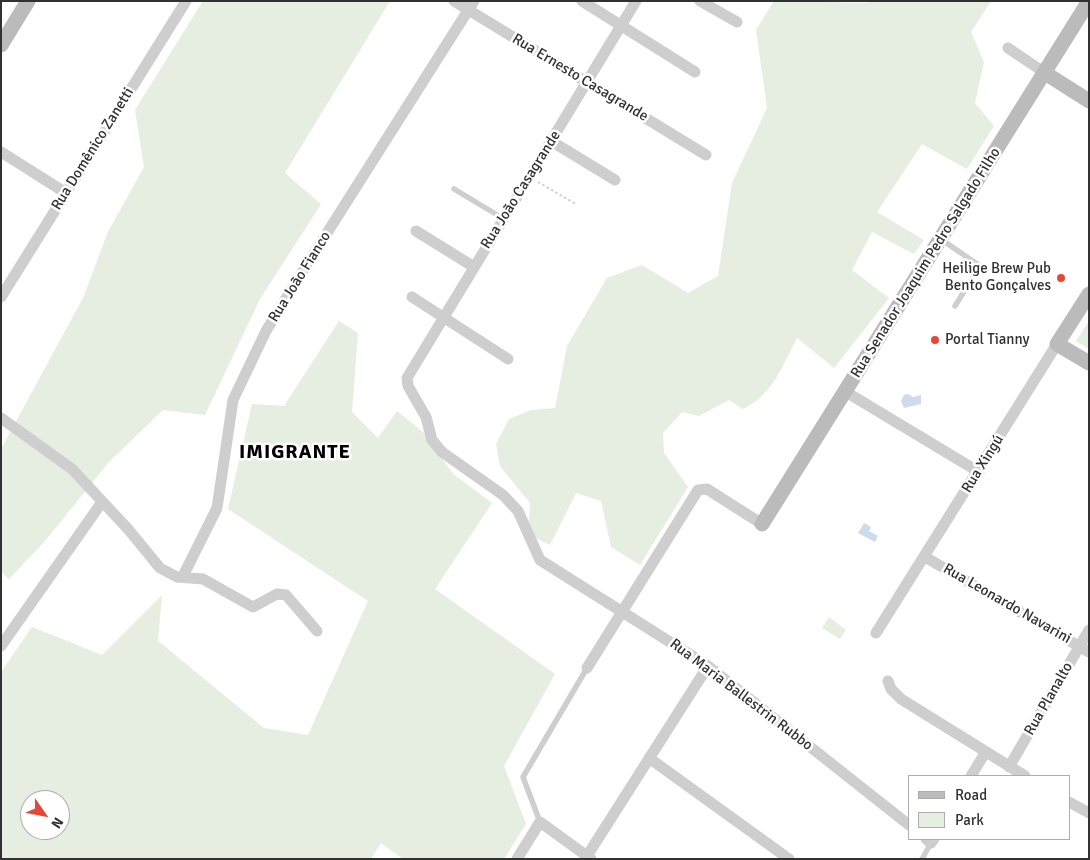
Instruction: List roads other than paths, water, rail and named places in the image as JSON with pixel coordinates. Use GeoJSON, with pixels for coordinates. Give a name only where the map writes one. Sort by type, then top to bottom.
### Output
{"type":"FeatureCollection","features":[{"type":"Feature","properties":{"kind":"street"},"geometry":{"type":"LineString","coordinates":[[1,45],[28,1]]}},
{"type":"Feature","properties":{"kind":"street","name":"Rua Domênico Zanetti"},"geometry":{"type":"LineString","coordinates":[[1,297],[186,1]]}},
{"type":"Feature","properties":{"kind":"street","name":"Rua Ernesto Casagrande"},"geometry":{"type":"LineString","coordinates":[[454,1],[472,6],[706,155]]}},
{"type":"Feature","properties":{"kind":"street"},"geometry":{"type":"LineString","coordinates":[[582,1],[695,72]]}},
{"type":"Feature","properties":{"kind":"street","name":"Rua João Casagrande"},"geometry":{"type":"LineString","coordinates":[[540,560],[518,511],[503,495],[435,445],[426,417],[408,386],[407,378],[636,1]]}},
{"type":"Feature","properties":{"kind":"street"},"geometry":{"type":"LineString","coordinates":[[700,1],[737,22]]}},
{"type":"Feature","properties":{"kind":"street","name":"Rua Senador Joaquim Pedro Salgado Filho"},"geometry":{"type":"LineString","coordinates":[[762,524],[1089,1]]}},
{"type":"Feature","properties":{"kind":"street","name":"Rua João Fianco"},"geometry":{"type":"LineString","coordinates":[[183,576],[217,508],[233,400],[251,361],[294,285],[472,6]]}},
{"type":"Feature","properties":{"kind":"street"},"geometry":{"type":"LineString","coordinates":[[1008,48],[1089,101]]}},
{"type":"Feature","properties":{"kind":"street"},"geometry":{"type":"LineString","coordinates":[[552,141],[615,180]]}},
{"type":"Feature","properties":{"kind":"street"},"geometry":{"type":"LineString","coordinates":[[1,152],[66,193]]}},
{"type":"Feature","properties":{"kind":"street"},"geometry":{"type":"LineString","coordinates":[[416,231],[474,267]]}},
{"type":"Feature","properties":{"kind":"street","name":"Rua Xingú"},"geometry":{"type":"LineString","coordinates":[[876,633],[979,472],[1089,294]]}},
{"type":"Feature","properties":{"kind":"street"},"geometry":{"type":"LineString","coordinates":[[412,297],[508,359]]}},
{"type":"Feature","properties":{"kind":"street"},"geometry":{"type":"LineString","coordinates":[[1057,344],[1089,363]]}},
{"type":"Feature","properties":{"kind":"street"},"geometry":{"type":"LineString","coordinates":[[846,392],[979,472]]}},
{"type":"Feature","properties":{"kind":"street"},"geometry":{"type":"LineString","coordinates":[[1,418],[72,469],[160,568],[170,575],[203,579],[253,607],[277,594],[286,594],[317,631]]}},
{"type":"Feature","properties":{"kind":"street"},"geometry":{"type":"LineString","coordinates":[[587,668],[698,490],[707,489],[762,524]]}},
{"type":"Feature","properties":{"kind":"street"},"geometry":{"type":"LineString","coordinates":[[1,646],[102,502]]}},
{"type":"Feature","properties":{"kind":"street","name":"Rua Leonardo Navarini"},"geometry":{"type":"LineString","coordinates":[[925,557],[1084,649]]}},
{"type":"Feature","properties":{"kind":"street","name":"Rua Maria Ballestrin Rubbo"},"geometry":{"type":"LineString","coordinates":[[540,560],[708,666],[908,824]]}},
{"type":"Feature","properties":{"kind":"street","name":"Rua Planalto"},"geometry":{"type":"LineString","coordinates":[[1009,767],[1084,649],[1089,630]]}},
{"type":"Feature","properties":{"kind":"street"},"geometry":{"type":"LineString","coordinates":[[517,859],[540,822],[589,857],[708,666]]}},
{"type":"Feature","properties":{"kind":"street"},"geometry":{"type":"LineString","coordinates":[[888,681],[891,689],[901,699],[985,753],[1023,775]]}},
{"type":"Feature","properties":{"kind":"street"},"geometry":{"type":"LineString","coordinates":[[972,775],[985,753]]}},
{"type":"Feature","properties":{"kind":"street"},"geometry":{"type":"LineString","coordinates":[[649,758],[789,859]]}},
{"type":"Feature","properties":{"kind":"street"},"geometry":{"type":"LineString","coordinates":[[1070,803],[1089,813]]}},
{"type":"Feature","properties":{"kind":"lane"},"geometry":{"type":"LineString","coordinates":[[454,189],[504,219]]}},
{"type":"Feature","properties":{"kind":"lane"},"geometry":{"type":"LineString","coordinates":[[941,239],[980,266],[956,306]]}},
{"type":"Feature","properties":{"kind":"lane"},"geometry":{"type":"LineString","coordinates":[[540,822],[523,776],[587,668]]}},
{"type":"Feature","properties":{"kind":"lane"},"geometry":{"type":"LineString","coordinates":[[922,859],[930,840]]}},
{"type":"Feature","properties":{"kind":"water"},"geometry":{"type":"Polygon","coordinates":[[[908,394],[913,397],[921,395],[921,404],[904,408],[901,401],[904,395],[908,394]]]}},
{"type":"Feature","properties":{"kind":"water"},"geometry":{"type":"Polygon","coordinates":[[[864,523],[871,527],[869,531],[878,536],[875,542],[858,533],[864,523]]]}},
{"type":"Feature","properties":{"kind":"place","name":"Heilige Brew Pub Bento Gonçalves"},"geometry":{"type":"Point","coordinates":[1061,278]}},
{"type":"Feature","properties":{"kind":"place","name":"Portal Tianny"},"geometry":{"type":"Point","coordinates":[935,340]}},
{"type":"Feature","properties":{"kind":"district","name":"IMIGRANTE"},"geometry":{"type":"Point","coordinates":[295,453]}}]}
